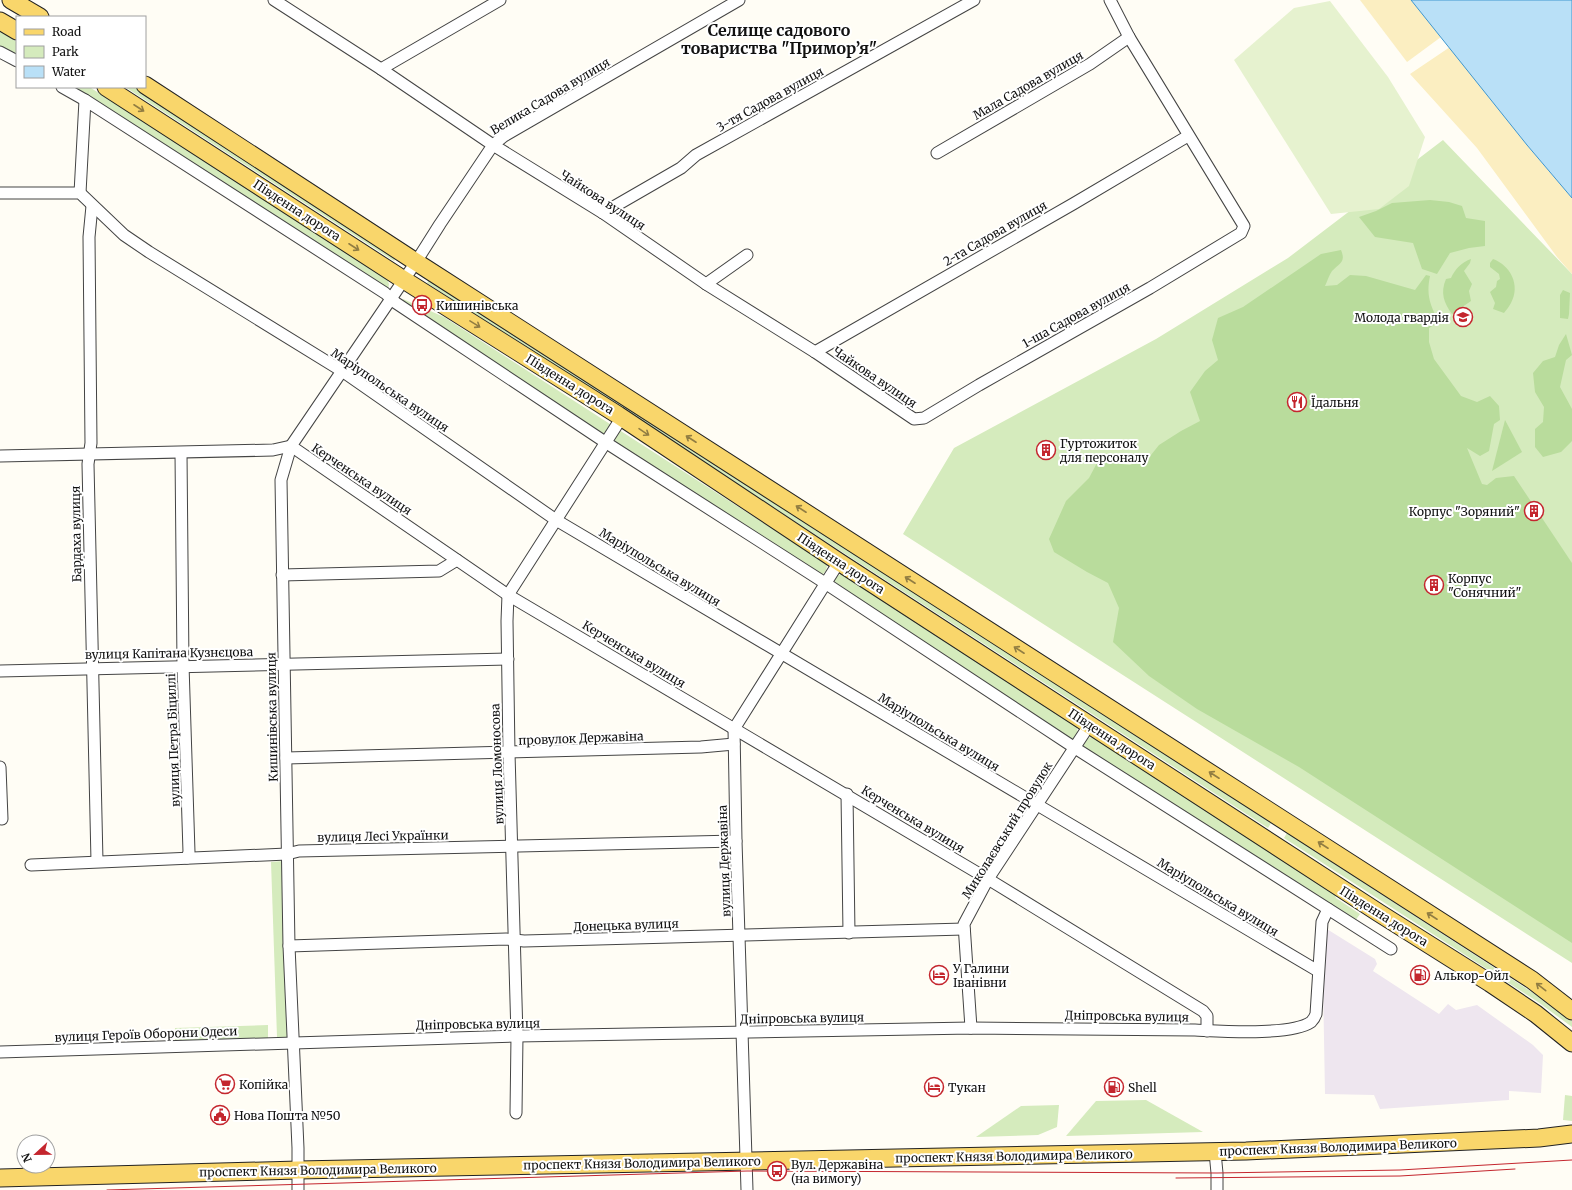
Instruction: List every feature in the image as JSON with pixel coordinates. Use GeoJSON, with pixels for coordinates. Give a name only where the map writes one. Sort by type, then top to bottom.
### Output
{"type":"FeatureCollection","features":[{"type":"Feature","properties":{"kind":"main road"},"geometry":{"type":"LineString","coordinates":[[12,0],[38,16]]}},
{"type":"Feature","properties":{"kind":"main road"},"geometry":{"type":"LineString","coordinates":[[0,21],[16,30]]}},
{"type":"Feature","properties":{"kind":"main road","name":"Південна дорога"},"geometry":{"type":"LineString","coordinates":[[146,86],[416,262],[1532,980],[1572,1011]]}},
{"type":"Feature","properties":{"kind":"main road","name":"Південна дорога"},"geometry":{"type":"LineString","coordinates":[[108,88],[404,280],[622,417],[839,562],[1379,913],[1490,983],[1536,1014],[1572,1042]]}},
{"type":"Feature","properties":{"kind":"main road"},"geometry":{"type":"LineString","coordinates":[[1273,844],[1287,822]]}},
{"type":"Feature","properties":{"kind":"main road","name":"проспект Князя Володимира Великого"},"geometry":{"type":"LineString","coordinates":[[0,1178],[298,1170],[1215,1152],[1539,1138],[1572,1134]]}},
{"type":"Feature","properties":{"kind":"street","name":"Чайкова вулиця"},"geometry":{"type":"LineString","coordinates":[[275,0],[381,69],[493,146],[603,213],[706,284],[814,352],[914,419],[919,419]]}},
{"type":"Feature","properties":{"kind":"street"},"geometry":{"type":"LineString","coordinates":[[381,69],[500,0]]}},
{"type":"Feature","properties":{"kind":"street","name":"Велика Садова вулиця"},"geometry":{"type":"LineString","coordinates":[[404,280],[493,146],[504,136],[739,0]]}},
{"type":"Feature","properties":{"kind":"street","name":"3-тя Садова вулиця"},"geometry":{"type":"LineString","coordinates":[[603,213],[681,168],[696,155],[974,0]]}},
{"type":"Feature","properties":{"kind":"street"},"geometry":{"type":"LineString","coordinates":[[1110,0],[1129,37],[1188,136]]}},
{"type":"Feature","properties":{"kind":"street","name":"Мала Садова вулиця"},"geometry":{"type":"LineString","coordinates":[[937,153],[1090,64],[1129,37]]}},
{"type":"Feature","properties":{"kind":"street"},"geometry":{"type":"LineString","coordinates":[[0,52],[16,60]]}},
{"type":"Feature","properties":{"kind":"street"},"geometry":{"type":"LineString","coordinates":[[64,88],[85,100],[378,289],[605,442],[825,583],[1075,748],[1391,949]]}},
{"type":"Feature","properties":{"kind":"street"},"geometry":{"type":"LineString","coordinates":[[0,193],[80,193],[85,100]]}},
{"type":"Feature","properties":{"kind":"street","name":"1-ша Садова вулиця"},"geometry":{"type":"LineString","coordinates":[[919,419],[924,418],[1150,288],[1244,230],[1244,226],[1188,136]]}},
{"type":"Feature","properties":{"kind":"street","name":"2-га Садова вулиця"},"geometry":{"type":"LineString","coordinates":[[814,352],[1066,208],[1188,136]]}},
{"type":"Feature","properties":{"kind":"street","name":"Маріупольська вулиця"},"geometry":{"type":"LineString","coordinates":[[80,193],[124,235],[325,362],[342,371],[556,520],[1318,971]]}},
{"type":"Feature","properties":{"kind":"street","name":"Бардаха вулиця"},"geometry":{"type":"LineString","coordinates":[[92,206],[89,237],[91,443],[88,464],[97,862]]}},
{"type":"Feature","properties":{"kind":"street"},"geometry":{"type":"LineString","coordinates":[[706,284],[747,255]]}},
{"type":"Feature","properties":{"kind":"street","name":"Кишинівська вулиця"},"geometry":{"type":"LineString","coordinates":[[298,1190],[289,946],[281,480],[290,446],[404,280]]}},
{"type":"Feature","properties":{"kind":"street"},"geometry":{"type":"LineString","coordinates":[[508,595],[622,417]]}},
{"type":"Feature","properties":{"kind":"street"},"geometry":{"type":"LineString","coordinates":[[0,456],[277,450],[290,446]]}},
{"type":"Feature","properties":{"kind":"street","name":"Керченська вулиця"},"geometry":{"type":"LineString","coordinates":[[290,446],[508,595],[847,794],[1203,1010],[1207,1019],[1207,1030]]}},
{"type":"Feature","properties":{"kind":"street","name":"вулиця Петра Біциллі"},"geometry":{"type":"LineString","coordinates":[[181,453],[183,665],[189,852],[187,858]]}},
{"type":"Feature","properties":{"kind":"street"},"geometry":{"type":"LineString","coordinates":[[282,575],[439,571],[456,560]]}},
{"type":"Feature","properties":{"kind":"street"},"geometry":{"type":"LineString","coordinates":[[734,729],[839,562]]}},
{"type":"Feature","properties":{"kind":"street","name":"вулиця Ломоносова"},"geometry":{"type":"LineString","coordinates":[[508,595],[509,753],[513,847],[517,1036],[516,1113]]}},
{"type":"Feature","properties":{"kind":"street","name":"вулиця Капітана Кузнєцова"},"geometry":{"type":"LineString","coordinates":[[0,671],[183,665],[508,658]]}},
{"type":"Feature","properties":{"kind":"street","name":"Миколаєвський провулок"},"geometry":{"type":"LineString","coordinates":[[971,1028],[964,924],[988,879],[1090,724]]}},
{"type":"Feature","properties":{"kind":"street","name":"вулиця Державіна"},"geometry":{"type":"LineString","coordinates":[[734,729],[747,1190]]}},
{"type":"Feature","properties":{"kind":"street","name":"провулок Державіна"},"geometry":{"type":"LineString","coordinates":[[286,758],[701,747],[734,744]]}},
{"type":"Feature","properties":{"kind":"street"},"geometry":{"type":"LineString","coordinates":[[0,768],[2,819]]}},
{"type":"Feature","properties":{"kind":"street"},"geometry":{"type":"LineString","coordinates":[[847,794],[849,933]]}},
{"type":"Feature","properties":{"kind":"street","name":"вулиця Лесі Українки"},"geometry":{"type":"LineString","coordinates":[[31,865],[287,854],[299,851],[736,841]]}},
{"type":"Feature","properties":{"kind":"street"},"geometry":{"type":"LineString","coordinates":[[1318,971],[1322,922],[1328,909]]}},
{"type":"Feature","properties":{"kind":"street","name":"Донецька вулиця"},"geometry":{"type":"LineString","coordinates":[[289,946],[964,929]]}},
{"type":"Feature","properties":{"kind":"street","name":"Дніпровська вулиця"},"geometry":{"type":"LineString","coordinates":[[293,1042],[517,1036],[971,1028],[1207,1030],[1256,1032],[1301,1026],[1310,1022],[1318,1010],[1318,971]]}},
{"type":"Feature","properties":{"kind":"street","name":"вулиця Героїв Оборони Одеси"},"geometry":{"type":"LineString","coordinates":[[0,1052],[293,1042]]}},
{"type":"Feature","properties":{"kind":"street"},"geometry":{"type":"LineString","coordinates":[[1215,1152],[1217,1190]]}},
{"type":"Feature","properties":{"kind":"shaded area"},"geometry":{"type":"Polygon","coordinates":[[[1322,926],[1375,959],[1377,964],[1373,971],[1439,1014],[1448,1004],[1456,1010],[1477,1005],[1533,1045],[1543,1055],[1541,1093],[1509,1091],[1509,1100],[1380,1109],[1374,1095],[1325,1094],[1322,926]]]}},
{"type":"Feature","properties":{"kind":"green space"},"geometry":{"type":"Polygon","coordinates":[[[1330,1],[1388,77],[1425,137],[1409,186],[1379,209],[1331,214],[1234,60],[1294,8],[1330,1]]]}},
{"type":"Feature","properties":{"kind":"green space"},"geometry":{"type":"Polygon","coordinates":[[[0,31],[16,41],[16,57],[0,49],[0,31]]]}},
{"type":"Feature","properties":{"kind":"green space"},"geometry":{"type":"Polygon","coordinates":[[[71,88],[91,88],[387,279],[389,284],[388,289],[71,88]]]}},
{"type":"Feature","properties":{"kind":"green space"},"geometry":{"type":"Polygon","coordinates":[[[127,88],[137,88],[397,256],[394,261],[127,88]]]}},
{"type":"Feature","properties":{"kind":"green space"},"geometry":{"type":"Polygon","coordinates":[[[1443,140],[1572,274],[1572,963],[903,534],[954,448],[1156,339],[1288,258],[1443,140]]]}},
{"type":"Feature","properties":{"kind":"green space"},"geometry":{"type":"Polygon","coordinates":[[[1430,200],[1449,202],[1462,206],[1466,218],[1485,221],[1485,246],[1450,253],[1437,274],[1422,269],[1413,243],[1375,237],[1359,217],[1392,203],[1430,200]]]}},
{"type":"Feature","properties":{"kind":"green space"},"geometry":{"type":"Polygon","coordinates":[[[1341,250],[1343,257],[1342,260],[1340,264],[1332,271],[1325,286],[1337,285],[1350,275],[1366,276],[1415,290],[1426,275],[1430,276],[1428,289],[1430,300],[1439,322],[1429,328],[1429,342],[1434,359],[1461,396],[1477,402],[1490,396],[1499,406],[1500,420],[1494,424],[1489,451],[1480,456],[1467,448],[1482,484],[1487,485],[1496,478],[1514,476],[1572,563],[1572,943],[1299,767],[1197,709],[1149,676],[1113,642],[1119,608],[1108,583],[1054,552],[1049,539],[1066,501],[1089,478],[1098,461],[1130,465],[1151,455],[1159,445],[1200,421],[1190,392],[1205,371],[1218,360],[1212,340],[1218,318],[1243,307],[1321,254],[1341,250]]]}},
{"type":"Feature","properties":{"kind":"green space"},"geometry":{"type":"Polygon","coordinates":[[[1471,259],[1464,271],[1472,284],[1469,291],[1471,301],[1452,314],[1444,298],[1444,284],[1446,279],[1451,278],[1459,266],[1471,259]]]}},
{"type":"Feature","properties":{"kind":"green space"},"geometry":{"type":"Polygon","coordinates":[[[1493,259],[1509,271],[1514,283],[1514,296],[1504,313],[1493,309],[1495,303],[1490,292],[1496,287],[1497,281],[1500,279],[1499,274],[1490,267],[1490,263],[1493,259]]]}},
{"type":"Feature","properties":{"kind":"green space"},"geometry":{"type":"Polygon","coordinates":[[[430,278],[1271,823],[1268,828],[427,283],[430,278]]]}},
{"type":"Feature","properties":{"kind":"green space"},"geometry":{"type":"Polygon","coordinates":[[[1563,290],[1570,293],[1568,319],[1560,318],[1560,295],[1563,290]]]}},
{"type":"Feature","properties":{"kind":"green space"},"geometry":{"type":"Polygon","coordinates":[[[403,299],[444,317],[827,564],[827,568],[820,576],[401,303],[403,299]]]}},
{"type":"Feature","properties":{"kind":"green space"},"geometry":{"type":"Polygon","coordinates":[[[1566,334],[1572,355],[1566,360],[1560,387],[1572,409],[1572,441],[1561,452],[1543,457],[1535,447],[1535,429],[1543,422],[1544,407],[1535,392],[1533,373],[1543,361],[1555,357],[1559,345],[1566,334]]]}},
{"type":"Feature","properties":{"kind":"green space"},"geometry":{"type":"Polygon","coordinates":[[[1505,420],[1522,452],[1492,471],[1505,420]]]}},
{"type":"Feature","properties":{"kind":"green space"},"geometry":{"type":"Polygon","coordinates":[[[841,574],[1077,726],[1078,737],[1072,741],[832,584],[835,577],[841,574]]]}},
{"type":"Feature","properties":{"kind":"green space"},"geometry":{"type":"Polygon","coordinates":[[[1093,737],[1334,893],[1336,898],[1360,914],[1355,921],[1084,750],[1083,743],[1086,738],[1093,737]]]}},
{"type":"Feature","properties":{"kind":"green space"},"geometry":{"type":"Polygon","coordinates":[[[1287,833],[1541,998],[1572,1021],[1572,1027],[1538,1002],[1284,838],[1287,833]]]}},
{"type":"Feature","properties":{"kind":"green space"},"geometry":{"type":"Polygon","coordinates":[[[283,861],[287,1037],[277,1037],[271,862],[283,861]]]}},
{"type":"Feature","properties":{"kind":"green space"},"geometry":{"type":"Polygon","coordinates":[[[268,1025],[268,1038],[175,1042],[175,1028],[268,1025]]]}},
{"type":"Feature","properties":{"kind":"green space"},"geometry":{"type":"Polygon","coordinates":[[[1565,1095],[1572,1096],[1572,1121],[1563,1120],[1565,1095]]]}},
{"type":"Feature","properties":{"kind":"green space"},"geometry":{"type":"Polygon","coordinates":[[[1146,1100],[1203,1132],[1066,1136],[1096,1101],[1146,1100]]]}},
{"type":"Feature","properties":{"kind":"green space"},"geometry":{"type":"Polygon","coordinates":[[[1059,1105],[1057,1127],[1038,1135],[976,1137],[1021,1106],[1059,1105]]]}},
{"type":"Feature","properties":{"kind":"sand"},"geometry":{"type":"Polygon","coordinates":[[[1360,0],[1411,0],[1441,37],[1407,62],[1360,0]]]}},
{"type":"Feature","properties":{"kind":"sand"},"geometry":{"type":"Polygon","coordinates":[[[1450,47],[1527,145],[1572,198],[1572,274],[1557,257],[1477,148],[1410,74],[1450,47]]]}},
{"type":"Feature","properties":{"kind":"water"},"geometry":{"type":"Polygon","coordinates":[[[1411,0],[1572,0],[1572,198],[1527,145],[1411,0]]]}},
{"type":"Feature","properties":{"kind":"tram line"},"geometry":{"type":"LineString","coordinates":[[107,1190],[747,1171],[1217,1173],[1400,1170],[1572,1160]]}},
{"type":"Feature","properties":{"kind":"tram line"},"geometry":{"type":"LineString","coordinates":[[1176,1178],[1400,1176],[1515,1169]]}},
{"type":"Feature","properties":{"kind":"place","name":"Кишинівська"},"geometry":{"type":"Point","coordinates":[422,305]}},
{"type":"Feature","properties":{"kind":"place","name":"Молода гвардія"},"geometry":{"type":"Point","coordinates":[1463,317]}},
{"type":"Feature","properties":{"kind":"place","name":"Їдальня"},"geometry":{"type":"Point","coordinates":[1297,402]}},
{"type":"Feature","properties":{"kind":"place","name":"Гуртожиток для персоналу"},"geometry":{"type":"Point","coordinates":[1046,450]}},
{"type":"Feature","properties":{"kind":"place","name":"Корпус \"Зоряний\""},"geometry":{"type":"Point","coordinates":[1534,511]}},
{"type":"Feature","properties":{"kind":"place","name":"Корпус \"Сонячний\""},"geometry":{"type":"Point","coordinates":[1434,585]}},
{"type":"Feature","properties":{"kind":"place","name":"У Галини Іванівни"},"geometry":{"type":"Point","coordinates":[939,975]}},
{"type":"Feature","properties":{"kind":"place","name":"Алькор-Ойл"},"geometry":{"type":"Point","coordinates":[1420,975]}},
{"type":"Feature","properties":{"kind":"place","name":"Копійка"},"geometry":{"type":"Point","coordinates":[225,1084]}},
{"type":"Feature","properties":{"kind":"place","name":"Тукан"},"geometry":{"type":"Point","coordinates":[934,1087]}},
{"type":"Feature","properties":{"kind":"place","name":"Shell"},"geometry":{"type":"Point","coordinates":[1114,1087]}},
{"type":"Feature","properties":{"kind":"place","name":"Нова Пошта №50"},"geometry":{"type":"Point","coordinates":[220,1115]}},
{"type":"Feature","properties":{"kind":"place","name":"Вул. Державіна (на вимогу)"},"geometry":{"type":"Point","coordinates":[777,1171]}},
{"type":"Feature","properties":{"kind":"district","name":"Селище садового товариства \"Примор’я\""},"geometry":{"type":"Point","coordinates":[779,39]}}]}
